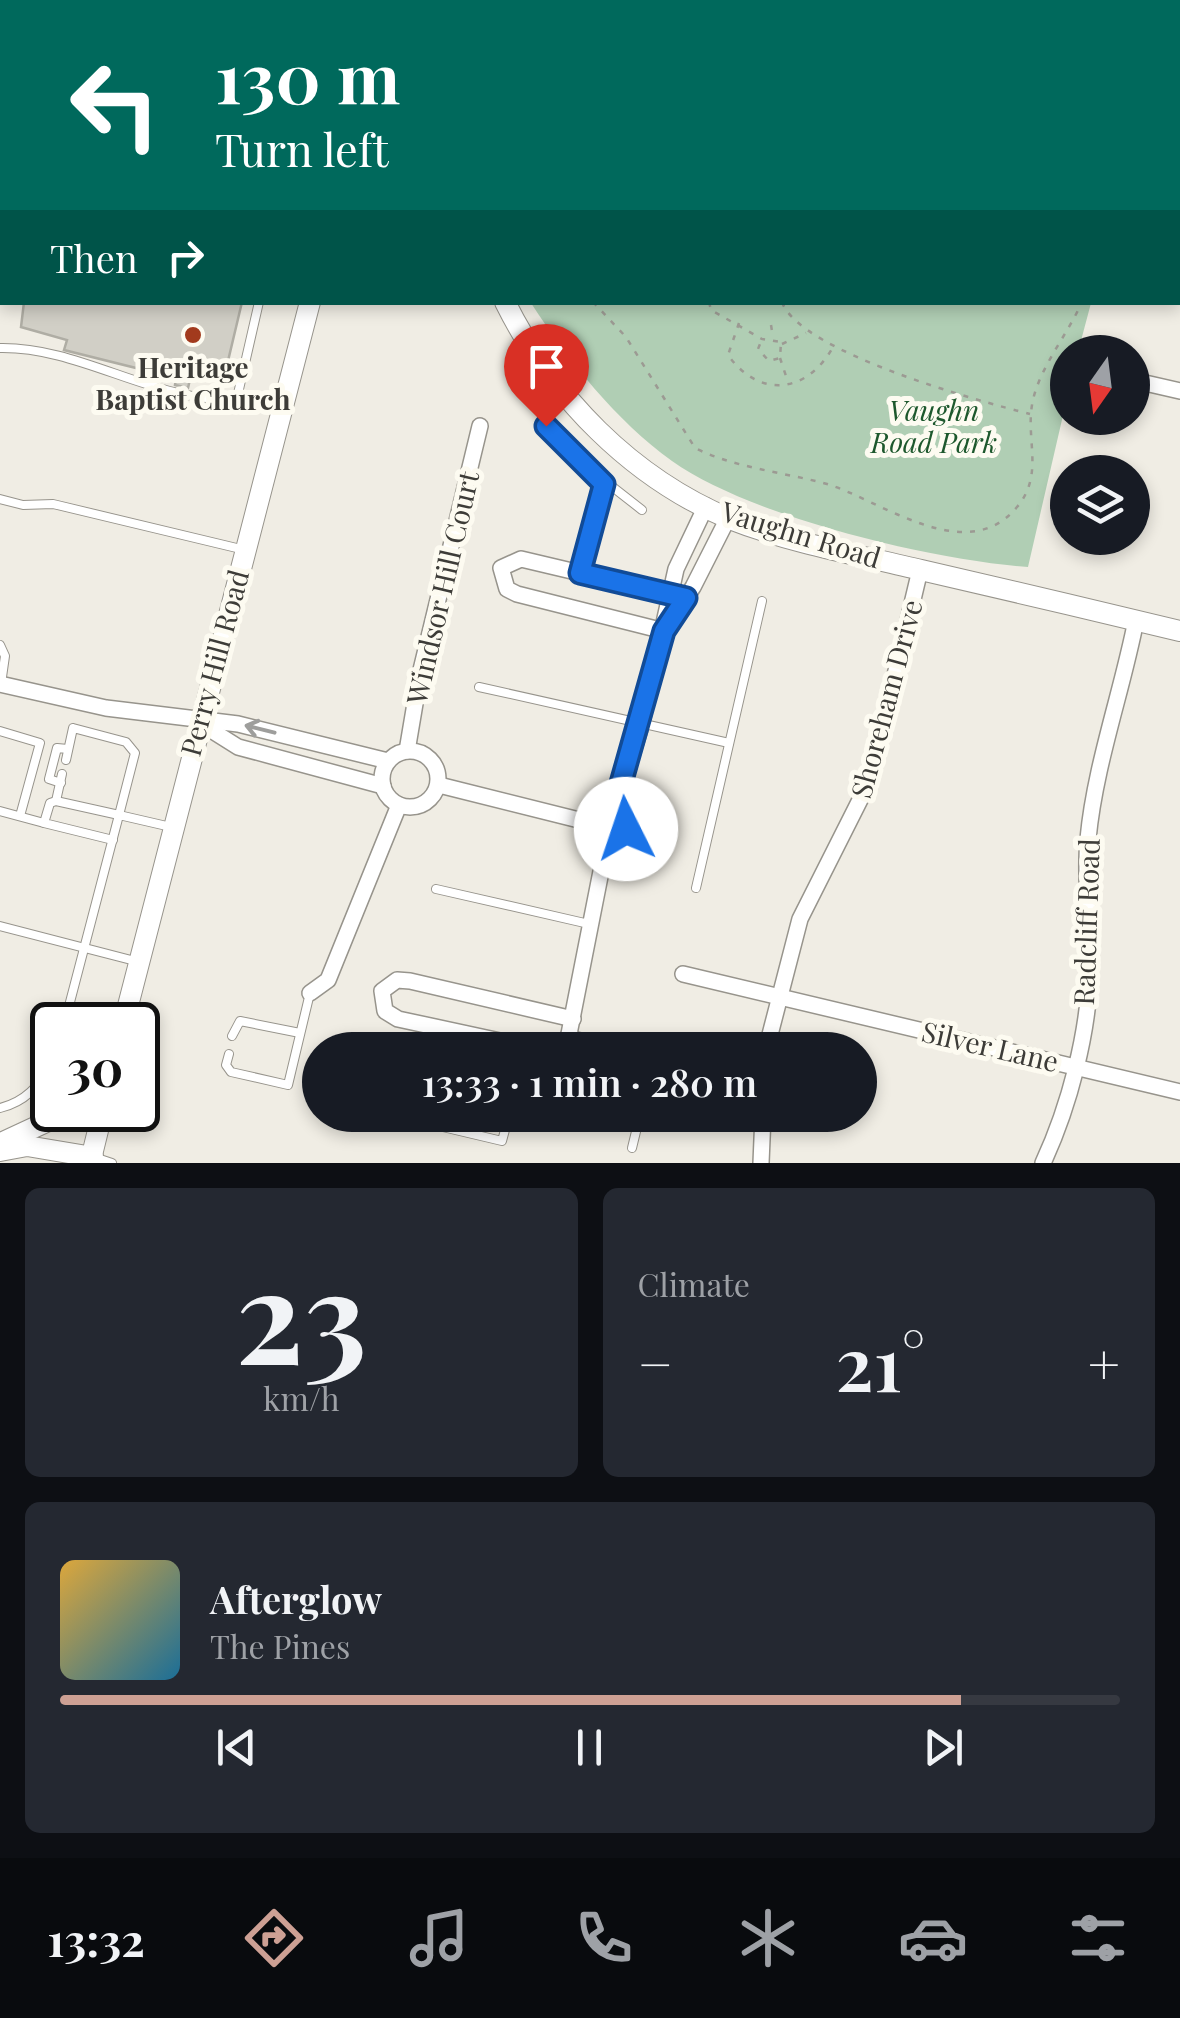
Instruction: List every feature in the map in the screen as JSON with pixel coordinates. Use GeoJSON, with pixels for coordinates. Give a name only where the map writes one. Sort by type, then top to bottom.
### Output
{"type":"FeatureCollection","features":[{"type":"Feature","properties":{"kind":"main road","name":"Perry Hill Road"},"geometry":{"type":"LineString","coordinates":[[129,1002],[309,305]]}},
{"type":"Feature","properties":{"kind":"main road","name":"Vaughn Road"},"geometry":{"type":"LineString","coordinates":[[506,305],[524,341],[578,412],[643,467],[728,518],[810,544],[1180,631]]}},
{"type":"Feature","properties":{"kind":"main road"},"geometry":{"type":"LineString","coordinates":[[0,1148],[30,1132]]}},
{"type":"Feature","properties":{"kind":"main road"},"geometry":{"type":"LineString","coordinates":[[0,1148],[26,1146],[97,1161],[100,1132]]}},
{"type":"Feature","properties":{"kind":"main road"},"geometry":{"type":"LineString","coordinates":[[0,1162],[25,1163]]}},
{"type":"Feature","properties":{"kind":"street"},"geometry":{"type":"LineString","coordinates":[[1150,384],[1180,391]]}},
{"type":"Feature","properties":{"kind":"street","name":"Windsor Hill Court"},"geometry":{"type":"LineString","coordinates":[[407,751],[420,674],[480,426]]}},
{"type":"Feature","properties":{"kind":"street"},"geometry":{"type":"LineString","coordinates":[[614,808],[641,726],[664,631],[706,506]]}},
{"type":"Feature","properties":{"kind":"street"},"geometry":{"type":"LineString","coordinates":[[678,596],[728,518]]}},
{"type":"Feature","properties":{"kind":"street"},"geometry":{"type":"LineString","coordinates":[[664,631],[517,594],[501,578],[508,561],[521,559],[678,596]]}},
{"type":"Feature","properties":{"kind":"street","name":"Shoreham Drive"},"geometry":{"type":"LineString","coordinates":[[770,1032],[800,918],[870,780],[920,570]]}},
{"type":"Feature","properties":{"kind":"street","name":"Radcliff Road"},"geometry":{"type":"LineString","coordinates":[[1042,1163],[1058,1128],[1090,976],[1086,864],[1090,820],[1136,620]]}},
{"type":"Feature","properties":{"kind":"street"},"geometry":{"type":"LineString","coordinates":[[0,685],[200,722],[238,724],[388,761],[407,751],[429,758],[439,785]]}},
{"type":"Feature","properties":{"kind":"street"},"geometry":{"type":"LineString","coordinates":[[200,722],[238,747],[383,786],[400,805]]}},
{"type":"Feature","properties":{"kind":"street"},"geometry":{"type":"LineString","coordinates":[[383,786],[388,761]]}},
{"type":"Feature","properties":{"kind":"street"},"geometry":{"type":"LineString","coordinates":[[400,805],[425,804],[439,785]]}},
{"type":"Feature","properties":{"kind":"street"},"geometry":{"type":"LineString","coordinates":[[439,785],[587,822]]}},
{"type":"Feature","properties":{"kind":"street"},"geometry":{"type":"LineString","coordinates":[[310,992],[328,980],[400,805]]}},
{"type":"Feature","properties":{"kind":"street"},"geometry":{"type":"LineString","coordinates":[[614,808],[623,816],[626,829],[618,842],[606,846],[589,836],[587,822],[595,810],[614,808]]}},
{"type":"Feature","properties":{"kind":"street"},"geometry":{"type":"LineString","coordinates":[[569,1032],[594,925],[606,846]]}},
{"type":"Feature","properties":{"kind":"street","name":"Silver Lane"},"geometry":{"type":"LineString","coordinates":[[684,974],[1180,1092]]}},
{"type":"Feature","properties":{"kind":"street"},"geometry":{"type":"LineString","coordinates":[[456,1032],[398,1019],[386,1011],[382,991],[397,980],[410,981],[571,1026]]}},
{"type":"Feature","properties":{"kind":"street"},"geometry":{"type":"LineString","coordinates":[[761,1163],[762,1132]]}},
{"type":"Feature","properties":{"kind":"lane"},"geometry":{"type":"LineString","coordinates":[[237,398],[258,305]]}},
{"type":"Feature","properties":{"kind":"lane"},"geometry":{"type":"LineString","coordinates":[[0,348],[42,352],[174,392],[237,398],[282,408]]}},
{"type":"Feature","properties":{"kind":"lane"},"geometry":{"type":"LineString","coordinates":[[546,426],[604,484],[642,510]]}},
{"type":"Feature","properties":{"kind":"lane"},"geometry":{"type":"LineString","coordinates":[[580,573],[604,484]]}},
{"type":"Feature","properties":{"kind":"lane"},"geometry":{"type":"LineString","coordinates":[[0,499],[22,505],[53,504],[245,550]]}},
{"type":"Feature","properties":{"kind":"lane"},"geometry":{"type":"LineString","coordinates":[[696,888],[762,601]]}},
{"type":"Feature","properties":{"kind":"lane"},"geometry":{"type":"LineString","coordinates":[[0,645],[5,656],[0,685]]}},
{"type":"Feature","properties":{"kind":"lane"},"geometry":{"type":"LineString","coordinates":[[479,687],[729,743]]}},
{"type":"Feature","properties":{"kind":"lane"},"geometry":{"type":"LineString","coordinates":[[66,760],[73,728],[126,742],[135,753],[70,1002]]}},
{"type":"Feature","properties":{"kind":"lane"},"geometry":{"type":"LineString","coordinates":[[0,731],[40,743],[20,816]]}},
{"type":"Feature","properties":{"kind":"lane"},"geometry":{"type":"LineString","coordinates":[[306,764],[312,742]]}},
{"type":"Feature","properties":{"kind":"lane"},"geometry":{"type":"LineString","coordinates":[[56,801],[62,778],[49,780],[58,748],[68,750]]}},
{"type":"Feature","properties":{"kind":"lane"},"geometry":{"type":"LineString","coordinates":[[44,823],[50,803],[56,801],[172,827]]}},
{"type":"Feature","properties":{"kind":"lane"},"geometry":{"type":"LineString","coordinates":[[0,811],[112,840]]}},
{"type":"Feature","properties":{"kind":"lane"},"geometry":{"type":"LineString","coordinates":[[436,889],[594,925]]}},
{"type":"Feature","properties":{"kind":"lane"},"geometry":{"type":"LineString","coordinates":[[0,926],[138,962]]}},
{"type":"Feature","properties":{"kind":"lane"},"geometry":{"type":"LineString","coordinates":[[229,1054],[226,1065],[231,1072],[288,1085],[310,992]]}},
{"type":"Feature","properties":{"kind":"lane"},"geometry":{"type":"LineString","coordinates":[[232,1036],[240,1021],[300,1033]]}},
{"type":"Feature","properties":{"kind":"lane"},"geometry":{"type":"LineString","coordinates":[[571,1026],[587,1032]]}},
{"type":"Feature","properties":{"kind":"lane"},"geometry":{"type":"LineString","coordinates":[[0,1108],[16,1104],[30,1093]]}},
{"type":"Feature","properties":{"kind":"lane"},"geometry":{"type":"LineString","coordinates":[[467,1132],[502,1140],[504,1132]]}},
{"type":"Feature","properties":{"kind":"lane"},"geometry":{"type":"LineString","coordinates":[[632,1148],[636,1132]]}},
{"type":"Feature","properties":{"kind":"path"},"geometry":{"type":"LineString","coordinates":[[596,305],[626,337],[694,448],[831,486],[890,514],[930,526],[968,530],[1003,520],[1017,508],[1033,478],[1032,414],[1041,378],[1080,305]]}},
{"type":"Feature","properties":{"kind":"path"},"geometry":{"type":"LineString","coordinates":[[710,305],[711,310],[740,323],[762,339],[772,338],[781,344]]}},
{"type":"Feature","properties":{"kind":"path"},"geometry":{"type":"LineString","coordinates":[[783,305],[788,316],[807,332],[932,389],[1032,414]]}},
{"type":"Feature","properties":{"kind":"path"},"geometry":{"type":"LineString","coordinates":[[740,323],[728,351],[742,374],[765,384],[788,384],[814,372],[834,343]]}},
{"type":"Feature","properties":{"kind":"path"},"geometry":{"type":"LineString","coordinates":[[771,325],[775,333],[772,338]]}},
{"type":"Feature","properties":{"kind":"path"},"geometry":{"type":"LineString","coordinates":[[781,344],[807,332]]}},
{"type":"Feature","properties":{"kind":"path"},"geometry":{"type":"LineString","coordinates":[[762,339],[758,349],[761,357],[769,362],[780,358]]}},
{"type":"Feature","properties":{"kind":"path"},"geometry":{"type":"LineString","coordinates":[[781,344],[780,358],[788,384]]}},
{"type":"Feature","properties":{"kind":"green space","name":"Vaughn Road Park"},"geometry":{"type":"Polygon","coordinates":[[[532,305],[1090,305],[1083,335],[1050,335],[1050,435],[1058,435],[1054,455],[1050,455],[1050,472],[1028,567],[894,545],[747,500],[706,481],[651,445],[577,367],[532,305]]]}},
{"type":"Feature","properties":{"kind":"building","name":"Heritage Baptist Church"},"geometry":{"type":"Polygon","coordinates":[[[24,305],[241,305],[223,382],[191,375],[188,388],[175,385],[176,378],[64,350],[67,340],[21,327],[24,305]]]}},
{"type":"Feature","properties":{"kind":"place","name":"Heritage Baptist Church"},"geometry":{"type":"Point","coordinates":[193,335]}},
{"type":"Feature","properties":{"kind":"route"},"geometry":{"type":"LineString","coordinates":[[546,426],[604,484],[580,573],[686,598],[664,631],[632,758],[614,808],[623,816],[626,829]]}}]}
